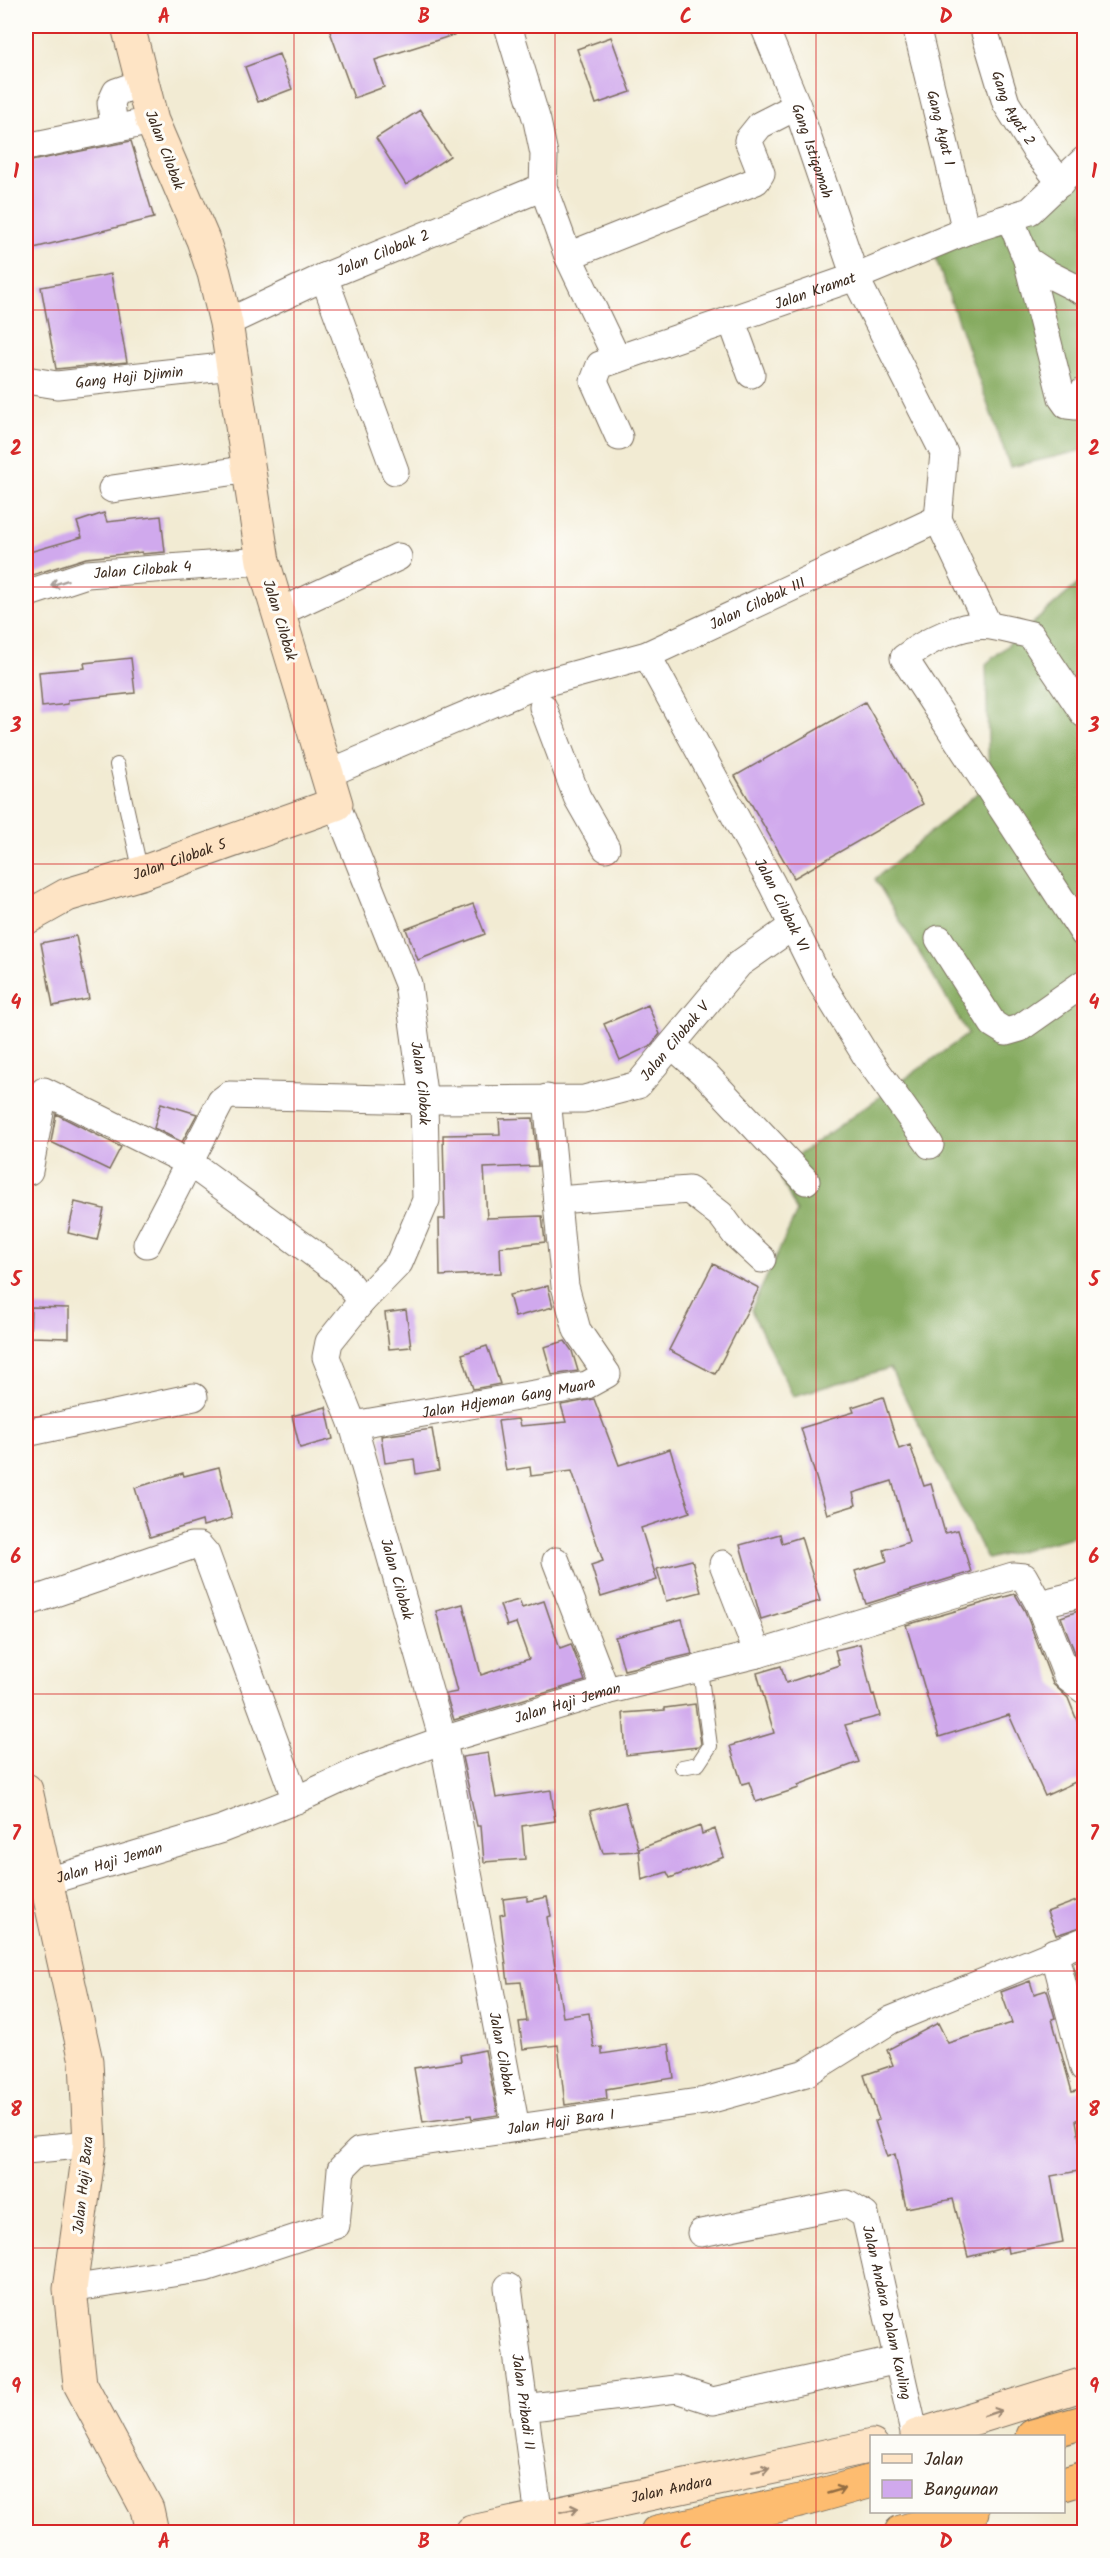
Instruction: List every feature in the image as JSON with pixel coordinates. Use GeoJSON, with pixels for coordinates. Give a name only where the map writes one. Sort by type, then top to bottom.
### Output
{"type":"FeatureCollection","features":[{"type":"Feature","properties":{"kind":"highway"},"geometry":{"type":"LineString","coordinates":[[1037,2435],[1084,2422]]}},
{"type":"Feature","properties":{"kind":"highway"},"geometry":{"type":"LineString","coordinates":[[1065,2484],[1084,2478]]}},
{"type":"Feature","properties":{"kind":"highway"},"geometry":{"type":"LineString","coordinates":[[657,2532],[800,2501],[870,2482]]}},
{"type":"Feature","properties":{"kind":"highway"},"geometry":{"type":"LineString","coordinates":[[901,2532],[965,2513]]}},
{"type":"Feature","properties":{"kind":"street","name":"Jalan Cilobak"},"geometry":{"type":"LineString","coordinates":[[128,26],[152,121],[203,240],[226,323],[250,469],[262,561],[332,789],[408,984],[424,1100],[426,1200],[399,1263],[362,1301],[329,1342],[326,1357],[353,1425],[443,1740],[516,2128]]}},
{"type":"Feature","properties":{"kind":"street"},"geometry":{"type":"LineString","coordinates":[[508,26],[537,121],[544,154],[543,187],[568,256],[617,358]]}},
{"type":"Feature","properties":{"kind":"street","name":"Gang Istiqomah"},"geometry":{"type":"LineString","coordinates":[[764,26],[797,106],[855,277]]}},
{"type":"Feature","properties":{"kind":"street","name":"Gang Ayat 1"},"geometry":{"type":"LineString","coordinates":[[915,26],[966,231]]}},
{"type":"Feature","properties":{"kind":"street","name":"Gang Ayat 2"},"geometry":{"type":"LineString","coordinates":[[983,26],[1006,103],[1036,151],[1061,183]]}},
{"type":"Feature","properties":{"kind":"street"},"geometry":{"type":"LineString","coordinates":[[114,128],[111,103],[116,92],[142,83]]}},
{"type":"Feature","properties":{"kind":"street"},"geometry":{"type":"LineString","coordinates":[[568,256],[756,181],[761,173],[748,140],[760,125],[797,106]]}},
{"type":"Feature","properties":{"kind":"street"},"geometry":{"type":"LineString","coordinates":[[26,147],[152,121]]}},
{"type":"Feature","properties":{"kind":"street","name":"Jalan Kramat"},"geometry":{"type":"LineString","coordinates":[[619,437],[594,381],[600,364],[855,277],[966,231],[1030,211],[1084,159]]}},
{"type":"Feature","properties":{"kind":"street","name":"Jalan Cilobak 2"},"geometry":{"type":"LineString","coordinates":[[226,323],[324,277],[543,187]]}},
{"type":"Feature","properties":{"kind":"street"},"geometry":{"type":"LineString","coordinates":[[1010,218],[1027,260],[1062,398],[1067,405],[1076,406],[1084,391]]}},
{"type":"Feature","properties":{"kind":"street"},"geometry":{"type":"LineString","coordinates":[[1027,260],[1048,274],[1084,292]]}},
{"type":"Feature","properties":{"kind":"street"},"geometry":{"type":"LineString","coordinates":[[324,277],[395,471]]}},
{"type":"Feature","properties":{"kind":"street"},"geometry":{"type":"LineString","coordinates":[[855,277],[944,453],[938,519],[988,626]]}},
{"type":"Feature","properties":{"kind":"street"},"geometry":{"type":"LineString","coordinates":[[731,319],[751,374]]}},
{"type":"Feature","properties":{"kind":"street","name":"Gang Haji Djimin"},"geometry":{"type":"LineString","coordinates":[[26,380],[57,385],[232,366]]}},
{"type":"Feature","properties":{"kind":"street"},"geometry":{"type":"LineString","coordinates":[[112,489],[250,469]]}},
{"type":"Feature","properties":{"kind":"street","name":"Jalan Cilobak III"},"geometry":{"type":"LineString","coordinates":[[332,789],[539,694],[647,655],[938,519]]}},
{"type":"Feature","properties":{"kind":"street"},"geometry":{"type":"LineString","coordinates":[[278,613],[398,557]]}},
{"type":"Feature","properties":{"kind":"street","name":"Jalan Cilobak 4"},"geometry":{"type":"LineString","coordinates":[[26,594],[87,574],[262,561]]}},
{"type":"Feature","properties":{"kind":"street"},"geometry":{"type":"LineString","coordinates":[[1084,714],[1031,635],[988,626],[971,626],[923,643],[904,658],[1084,934]]}},
{"type":"Feature","properties":{"kind":"street","name":"Jalan Cilobak VI"},"geometry":{"type":"LineString","coordinates":[[647,655],[793,926],[820,981],[930,1145]]}},
{"type":"Feature","properties":{"kind":"street"},"geometry":{"type":"LineString","coordinates":[[539,694],[577,797],[606,848]]}},
{"type":"Feature","properties":{"kind":"street","name":"Jalan Cilobak 5"},"geometry":{"type":"LineString","coordinates":[[26,918],[67,895],[141,873],[332,789]]}},
{"type":"Feature","properties":{"kind":"street","name":"Jalan Cilobak V"},"geometry":{"type":"LineString","coordinates":[[190,1163],[221,1101],[229,1095],[424,1100],[584,1099],[638,1085],[739,964],[793,926]]}},
{"type":"Feature","properties":{"kind":"street"},"geometry":{"type":"LineString","coordinates":[[939,939],[993,1024],[1006,1032],[1020,1028],[1084,983]]}},
{"type":"Feature","properties":{"kind":"street"},"geometry":{"type":"LineString","coordinates":[[672,1045],[708,1077],[797,1171]]}},
{"type":"Feature","properties":{"kind":"street"},"geometry":{"type":"LineString","coordinates":[[26,1170],[29,1171],[44,1091],[190,1163],[340,1273],[362,1301]]}},
{"type":"Feature","properties":{"kind":"street"},"geometry":{"type":"LineString","coordinates":[[547,1098],[557,1200],[689,1190],[727,1223],[762,1259]]}},
{"type":"Feature","properties":{"kind":"street"},"geometry":{"type":"LineString","coordinates":[[147,1244],[190,1163]]}},
{"type":"Feature","properties":{"kind":"street","name":"Jalan Hdjeman Gang Muara"},"geometry":{"type":"LineString","coordinates":[[353,1425],[587,1385],[607,1374],[577,1330],[565,1286],[557,1200]]}},
{"type":"Feature","properties":{"kind":"street"},"geometry":{"type":"LineString","coordinates":[[26,1433],[194,1397]]}},
{"type":"Feature","properties":{"kind":"street"},"geometry":{"type":"LineString","coordinates":[[26,1603],[190,1546],[199,1546],[206,1554],[296,1800]]}},
{"type":"Feature","properties":{"kind":"street"},"geometry":{"type":"LineString","coordinates":[[555,1561],[606,1691]]}},
{"type":"Feature","properties":{"kind":"street"},"geometry":{"type":"LineString","coordinates":[[723,1564],[758,1654]]}},
{"type":"Feature","properties":{"kind":"street","name":"Jalan Haji Jeman"},"geometry":{"type":"LineString","coordinates":[[48,1881],[222,1829],[296,1800],[365,1768],[443,1740],[606,1691],[700,1670],[758,1654],[1013,1576],[1024,1577],[1039,1604]]}},
{"type":"Feature","properties":{"kind":"street"},"geometry":{"type":"LineString","coordinates":[[1084,1593],[1039,1604],[1068,1678],[1084,1690]]}},
{"type":"Feature","properties":{"kind":"street","name":"Jalan Haji Bara"},"geometry":{"type":"LineString","coordinates":[[27,1800],[48,1881],[86,2061],[90,2144],[70,2289],[80,2384],[147,2510],[152,2532]]}},
{"type":"Feature","properties":{"kind":"street","name":"Jalan Haji Bara I"},"geometry":{"type":"LineString","coordinates":[[70,2289],[205,2268],[336,2225],[340,2169],[359,2151],[705,2102],[806,2073],[891,2020],[1084,1941]]}},
{"type":"Feature","properties":{"kind":"street"},"geometry":{"type":"LineString","coordinates":[[1054,1952],[1084,2068]]}},
{"type":"Feature","properties":{"kind":"street"},"geometry":{"type":"LineString","coordinates":[[26,2150],[90,2144]]}},
{"type":"Feature","properties":{"kind":"street","name":"Jalan Andara Dalam Kavling"},"geometry":{"type":"LineString","coordinates":[[701,2233],[847,2204],[865,2215],[916,2435]]}},
{"type":"Feature","properties":{"kind":"street","name":"Jalan Pribadi II"},"geometry":{"type":"LineString","coordinates":[[508,2287],[539,2517]]}},
{"type":"Feature","properties":{"kind":"street"},"geometry":{"type":"LineString","coordinates":[[524,2408],[676,2389],[713,2401],[898,2360]]}},
{"type":"Feature","properties":{"kind":"street"},"geometry":{"type":"LineString","coordinates":[[919,2435],[1084,2384]]}},
{"type":"Feature","properties":{"kind":"street","name":"Jalan Andara"},"geometry":{"type":"LineString","coordinates":[[472,2532],[870,2446]]}},
{"type":"Feature","properties":{"kind":"lane"},"geometry":{"type":"LineString","coordinates":[[117,765],[141,873]]}},
{"type":"Feature","properties":{"kind":"lane"},"geometry":{"type":"LineString","coordinates":[[682,1767],[698,1764],[710,1746],[700,1670]]}},
{"type":"Feature","properties":{"kind":"green space"},"geometry":{"type":"Polygon","coordinates":[[[1084,157],[1084,450],[1010,467],[929,240],[1039,198],[1084,157]]]}},
{"type":"Feature","properties":{"kind":"green space"},"geometry":{"type":"Polygon","coordinates":[[[1084,583],[1084,1534],[987,1559],[890,1368],[793,1396],[751,1310],[797,1212],[777,1170],[968,1034],[875,879],[989,783],[986,664],[1078,584],[1084,583]]]}},
{"type":"Feature","properties":{"kind":"building"},"geometry":{"type":"Polygon","coordinates":[[[328,26],[468,26],[469,30],[375,60],[384,87],[354,98],[328,26]]]}},
{"type":"Feature","properties":{"kind":"building"},"geometry":{"type":"Polygon","coordinates":[[[611,37],[631,92],[596,104],[577,49],[611,37]]]}},
{"type":"Feature","properties":{"kind":"building"},"geometry":{"type":"Polygon","coordinates":[[[279,54],[292,89],[258,102],[245,67],[279,54]]]}},
{"type":"Feature","properties":{"kind":"building"},"geometry":{"type":"Polygon","coordinates":[[[420,110],[450,156],[406,185],[376,138],[420,110]]]}},
{"type":"Feature","properties":{"kind":"building"},"geometry":{"type":"Polygon","coordinates":[[[131,141],[154,218],[26,250],[26,162],[131,141]]]}},
{"type":"Feature","properties":{"kind":"building"},"geometry":{"type":"Polygon","coordinates":[[[111,274],[127,362],[56,369],[41,287],[111,274]]]}},
{"type":"Feature","properties":{"kind":"building"},"geometry":{"type":"Polygon","coordinates":[[[104,513],[107,522],[161,516],[165,552],[86,558],[26,577],[26,553],[82,537],[77,522],[104,513]]]}},
{"type":"Feature","properties":{"kind":"building"},"geometry":{"type":"Polygon","coordinates":[[[131,658],[135,693],[68,700],[68,704],[42,707],[39,672],[85,668],[84,663],[131,658]]]}},
{"type":"Feature","properties":{"kind":"building"},"geometry":{"type":"Polygon","coordinates":[[[865,702],[923,804],[794,878],[735,776],[865,702]]]}},
{"type":"Feature","properties":{"kind":"building"},"geometry":{"type":"Polygon","coordinates":[[[473,904],[485,934],[418,960],[406,929],[473,904]]]}},
{"type":"Feature","properties":{"kind":"building"},"geometry":{"type":"Polygon","coordinates":[[[76,936],[89,999],[53,1006],[41,943],[76,936]]]}},
{"type":"Feature","properties":{"kind":"building"},"geometry":{"type":"Polygon","coordinates":[[[648,1005],[660,1034],[650,1046],[620,1060],[604,1024],[648,1005]]]}},
{"type":"Feature","properties":{"kind":"building"},"geometry":{"type":"Polygon","coordinates":[[[161,1103],[197,1114],[182,1142],[154,1128],[161,1103]]]}},
{"type":"Feature","properties":{"kind":"building"},"geometry":{"type":"Polygon","coordinates":[[[56,1114],[121,1147],[109,1170],[51,1142],[56,1114]]]}},
{"type":"Feature","properties":{"kind":"building"},"geometry":{"type":"Polygon","coordinates":[[[533,1118],[538,1166],[484,1168],[487,1218],[542,1216],[545,1242],[500,1247],[501,1273],[440,1276],[439,1219],[445,1219],[443,1135],[500,1134],[499,1119],[533,1118]]]}},
{"type":"Feature","properties":{"kind":"building"},"geometry":{"type":"Polygon","coordinates":[[[75,1202],[104,1209],[97,1240],[68,1233],[75,1202]]]}},
{"type":"Feature","properties":{"kind":"building"},"geometry":{"type":"Polygon","coordinates":[[[713,1264],[759,1288],[715,1374],[669,1350],[713,1264]]]}},
{"type":"Feature","properties":{"kind":"building"},"geometry":{"type":"Polygon","coordinates":[[[548,1286],[553,1307],[515,1317],[509,1295],[548,1286]]]}},
{"type":"Feature","properties":{"kind":"building"},"geometry":{"type":"Polygon","coordinates":[[[31,1307],[69,1308],[69,1338],[30,1337],[31,1307]]]}},
{"type":"Feature","properties":{"kind":"building"},"geometry":{"type":"Polygon","coordinates":[[[406,1310],[411,1347],[389,1349],[385,1313],[406,1310]]]}},
{"type":"Feature","properties":{"kind":"building"},"geometry":{"type":"Polygon","coordinates":[[[565,1341],[572,1351],[578,1371],[552,1375],[544,1347],[565,1341]]]}},
{"type":"Feature","properties":{"kind":"building"},"geometry":{"type":"Polygon","coordinates":[[[487,1346],[500,1384],[473,1389],[462,1354],[487,1346]]]}},
{"type":"Feature","properties":{"kind":"building"},"geometry":{"type":"Polygon","coordinates":[[[883,1397],[899,1449],[910,1445],[924,1486],[931,1484],[945,1533],[958,1530],[971,1572],[866,1604],[855,1571],[887,1561],[884,1550],[909,1542],[892,1481],[853,1493],[856,1505],[827,1514],[801,1428],[854,1412],[852,1407],[883,1397]]]}},
{"type":"Feature","properties":{"kind":"building"},"geometry":{"type":"Polygon","coordinates":[[[594,1399],[619,1465],[670,1449],[690,1512],[641,1528],[657,1580],[601,1597],[591,1565],[603,1561],[572,1471],[531,1476],[530,1467],[506,1471],[498,1421],[518,1419],[520,1426],[566,1422],[561,1405],[594,1399]]]}},
{"type":"Feature","properties":{"kind":"building"},"geometry":{"type":"Polygon","coordinates":[[[326,1407],[333,1439],[300,1448],[292,1416],[326,1407]]]}},
{"type":"Feature","properties":{"kind":"building"},"geometry":{"type":"Polygon","coordinates":[[[432,1429],[439,1470],[416,1474],[414,1459],[385,1463],[381,1436],[432,1429]]]}},
{"type":"Feature","properties":{"kind":"building"},"geometry":{"type":"Polygon","coordinates":[[[219,1467],[232,1518],[203,1526],[202,1521],[150,1537],[135,1488],[183,1473],[184,1476],[219,1467]]]}},
{"type":"Feature","properties":{"kind":"building"},"geometry":{"type":"Polygon","coordinates":[[[780,1534],[782,1543],[801,1537],[820,1601],[761,1619],[740,1545],[780,1534]]]}},
{"type":"Feature","properties":{"kind":"building"},"geometry":{"type":"Polygon","coordinates":[[[692,1560],[701,1592],[666,1601],[657,1569],[692,1560]]]}},
{"type":"Feature","properties":{"kind":"building"},"geometry":{"type":"Polygon","coordinates":[[[1015,1594],[1025,1611],[1053,1684],[1068,1698],[1078,1723],[1084,1721],[1084,1778],[1045,1796],[1009,1715],[939,1737],[906,1625],[1015,1594]]]}},
{"type":"Feature","properties":{"kind":"building"},"geometry":{"type":"Polygon","coordinates":[[[519,1600],[522,1608],[544,1601],[560,1648],[571,1644],[585,1681],[454,1720],[446,1694],[457,1692],[436,1611],[463,1604],[481,1675],[529,1659],[516,1623],[507,1626],[500,1605],[519,1600]]]}},
{"type":"Feature","properties":{"kind":"building"},"geometry":{"type":"Polygon","coordinates":[[[1084,1609],[1084,1671],[1061,1617],[1084,1609]]]}},
{"type":"Feature","properties":{"kind":"building"},"geometry":{"type":"Polygon","coordinates":[[[682,1619],[692,1654],[624,1670],[615,1637],[682,1619]]]}},
{"type":"Feature","properties":{"kind":"building"},"geometry":{"type":"Polygon","coordinates":[[[860,1644],[872,1695],[874,1694],[880,1716],[845,1725],[859,1762],[798,1785],[799,1788],[756,1802],[749,1782],[742,1784],[730,1746],[774,1733],[757,1673],[781,1666],[786,1683],[839,1665],[835,1650],[860,1644]]]}},
{"type":"Feature","properties":{"kind":"building"},"geometry":{"type":"Polygon","coordinates":[[[695,1704],[701,1744],[698,1747],[626,1755],[623,1713],[665,1710],[665,1708],[695,1704]]]}},
{"type":"Feature","properties":{"kind":"building"},"geometry":{"type":"Polygon","coordinates":[[[488,1753],[496,1798],[551,1790],[555,1821],[522,1826],[525,1859],[484,1862],[481,1826],[477,1826],[462,1757],[488,1753]]]}},
{"type":"Feature","properties":{"kind":"building"},"geometry":{"type":"Polygon","coordinates":[[[625,1802],[639,1851],[603,1853],[590,1811],[625,1802]]]}},
{"type":"Feature","properties":{"kind":"building"},"geometry":{"type":"Polygon","coordinates":[[[700,1826],[702,1834],[715,1829],[724,1857],[670,1878],[667,1872],[642,1880],[639,1849],[700,1826]]]}},
{"type":"Feature","properties":{"kind":"building"},"geometry":{"type":"Polygon","coordinates":[[[527,1896],[527,1901],[547,1897],[551,1916],[547,1917],[563,2017],[589,2013],[594,2048],[602,2047],[602,2054],[669,2044],[674,2078],[606,2089],[607,2099],[565,2105],[558,2045],[523,2049],[519,2022],[527,2021],[521,1982],[508,1983],[500,1915],[505,1914],[503,1899],[527,1896]]]}},
{"type":"Feature","properties":{"kind":"building"},"geometry":{"type":"Polygon","coordinates":[[[1084,1898],[1084,1926],[1056,1935],[1047,1912],[1084,1898]]]}},
{"type":"Feature","properties":{"kind":"building"},"geometry":{"type":"Polygon","coordinates":[[[1084,1958],[1084,2007],[1073,1963],[1084,1958]]]}},
{"type":"Feature","properties":{"kind":"building"},"geometry":{"type":"Polygon","coordinates":[[[1030,1981],[1034,1994],[1047,1990],[1055,2018],[1052,2019],[1072,2092],[1084,2089],[1084,2118],[1076,2120],[1084,2170],[1051,2176],[1063,2242],[1008,2253],[1007,2247],[968,2257],[953,2199],[906,2208],[895,2154],[887,2157],[875,2121],[879,2120],[864,2075],[893,2065],[887,2050],[938,2023],[948,2043],[1012,2023],[1001,1992],[1030,1981]]]}},
{"type":"Feature","properties":{"kind":"building"},"geometry":{"type":"Polygon","coordinates":[[[485,2050],[498,2115],[472,2119],[471,2115],[423,2122],[414,2068],[461,2061],[460,2055],[485,2050]]]}}]}
